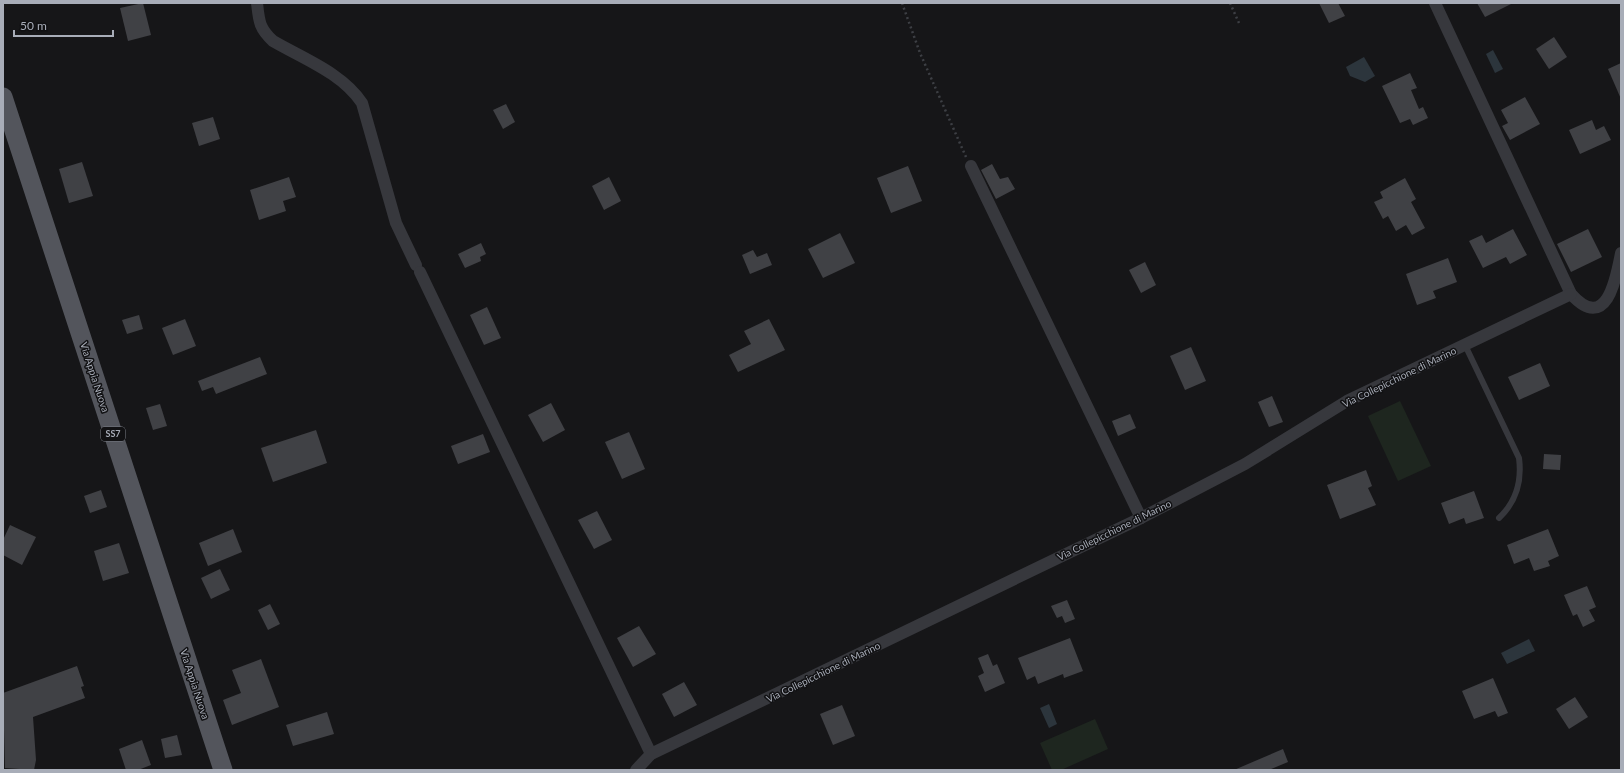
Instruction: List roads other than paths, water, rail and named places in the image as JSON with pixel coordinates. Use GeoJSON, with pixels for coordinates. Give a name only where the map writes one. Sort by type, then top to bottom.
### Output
{"type":"FeatureCollection","features":[{"type":"Feature","properties":{"kind":"main road","name":"Via Appia Nuova"},"geometry":{"type":"LineString","coordinates":[[3,97],[224,770]]}},
{"type":"Feature","properties":{"kind":"street"},"geometry":{"type":"LineString","coordinates":[[257,3],[259,23],[264,33],[272,41],[344,81],[355,92],[362,103],[396,223],[651,754],[636,770]]}},
{"type":"Feature","properties":{"kind":"street"},"geometry":{"type":"LineString","coordinates":[[1435,3],[1571,294],[1580,302],[1591,307],[1595,308],[1603,304],[1615,283],[1621,254]]}},
{"type":"Feature","properties":{"kind":"street"},"geometry":{"type":"LineString","coordinates":[[971,166],[1141,518]]}},
{"type":"Feature","properties":{"kind":"street","name":"Via Collepicchione di Marino"},"geometry":{"type":"LineString","coordinates":[[651,754],[1141,518],[1246,464],[1347,401],[1571,294]]}},
{"type":"Feature","properties":{"kind":"lane"},"geometry":{"type":"LineString","coordinates":[[1465,345],[1519,458],[1521,471],[1517,490],[1506,511],[1499,518]]}}]}
